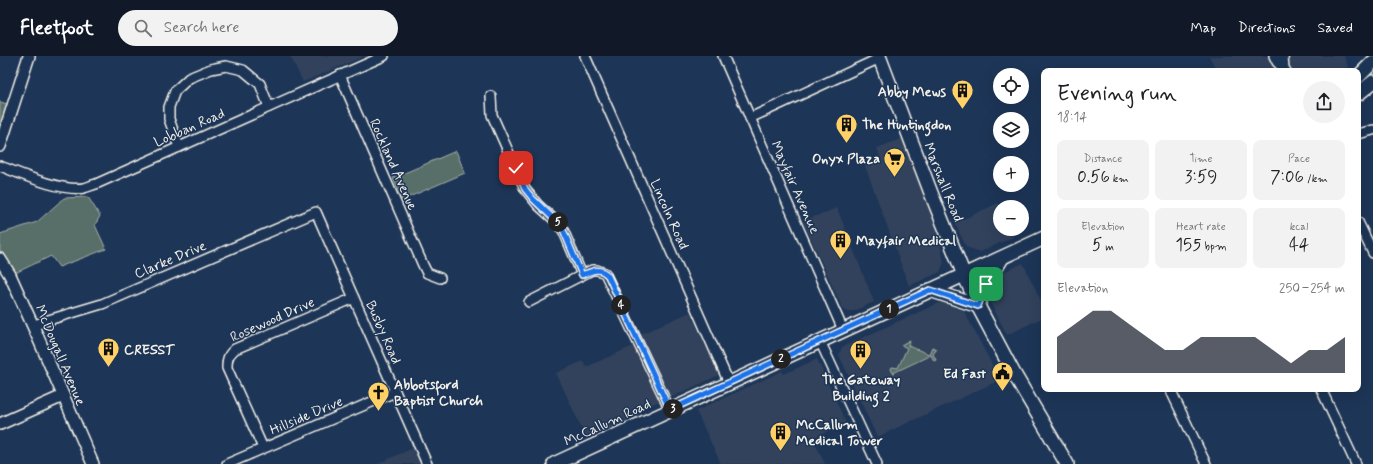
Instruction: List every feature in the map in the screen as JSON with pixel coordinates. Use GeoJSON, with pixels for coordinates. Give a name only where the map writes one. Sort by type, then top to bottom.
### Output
{"type":"FeatureCollection","features":[{"type":"Feature","properties":{"kind":"main road","name":"Marshall Road"},"geometry":{"type":"LineString","coordinates":[[880,57],[964,275],[978,306],[1013,372],[1067,464]]}},
{"type":"Feature","properties":{"kind":"main road"},"geometry":{"type":"LineString","coordinates":[[1361,74],[1373,62]]}},
{"type":"Feature","properties":{"kind":"main road"},"geometry":{"type":"LineString","coordinates":[[1361,92],[1373,82]]}},
{"type":"Feature","properties":{"kind":"main road","name":"McCallum Road"},"geometry":{"type":"LineString","coordinates":[[554,464],[1041,239]]}},
{"type":"Feature","properties":{"kind":"main road"},"geometry":{"type":"LineString","coordinates":[[930,290],[978,306],[986,284],[1002,258]]}},
{"type":"Feature","properties":{"kind":"street"},"geometry":{"type":"LineString","coordinates":[[0,146],[29,56]]}},
{"type":"Feature","properties":{"kind":"street","name":"Lobban Road"},"geometry":{"type":"LineString","coordinates":[[0,166],[53,185],[83,188],[96,184],[384,56]]}},
{"type":"Feature","properties":{"kind":"street","name":"Lincoln Road"},"geometry":{"type":"LineString","coordinates":[[585,56],[729,383]]}},
{"type":"Feature","properties":{"kind":"street","name":"Mayfair Avenue"},"geometry":{"type":"LineString","coordinates":[[723,56],[843,330]]}},
{"type":"Feature","properties":{"kind":"street"},"geometry":{"type":"LineString","coordinates":[[1274,56],[1283,68]]}},
{"type":"Feature","properties":{"kind":"street"},"geometry":{"type":"LineString","coordinates":[[1283,56],[1285,68]]}},
{"type":"Feature","properties":{"kind":"street"},"geometry":{"type":"LineString","coordinates":[[750,118],[880,57]]}},
{"type":"Feature","properties":{"kind":"street"},"geometry":{"type":"LineString","coordinates":[[179,147],[169,119],[169,107],[175,91],[189,78],[211,69],[226,66],[243,70],[260,84],[269,107]]}},
{"type":"Feature","properties":{"kind":"street","name":"Rockland Avenue"},"geometry":{"type":"LineString","coordinates":[[340,75],[423,265],[427,273],[438,277]]}},
{"type":"Feature","properties":{"kind":"street"},"geometry":{"type":"LineString","coordinates":[[491,96],[492,115],[525,189],[538,205],[559,224],[564,232],[582,275]]}},
{"type":"Feature","properties":{"kind":"street"},"geometry":{"type":"LineString","coordinates":[[1361,133],[1373,130]]}},
{"type":"Feature","properties":{"kind":"street","name":"Busby Road"},"geometry":{"type":"LineString","coordinates":[[316,212],[427,464]]}},
{"type":"Feature","properties":{"kind":"street","name":"Clarke Drive"},"geometry":{"type":"LineString","coordinates":[[33,326],[44,321],[102,304],[316,212]]}},
{"type":"Feature","properties":{"kind":"street"},"geometry":{"type":"LineString","coordinates":[[1361,228],[1373,253]]}},
{"type":"Feature","properties":{"kind":"street","name":"McDougall Avenue"},"geometry":{"type":"LineString","coordinates":[[0,259],[10,275],[93,464]]}},
{"type":"Feature","properties":{"kind":"street"},"geometry":{"type":"LineString","coordinates":[[529,302],[582,275],[597,270],[603,271],[608,276],[670,410]]}},
{"type":"Feature","properties":{"kind":"street","name":"Rosewood Drive"},"geometry":{"type":"LineString","coordinates":[[263,448],[227,368],[229,354],[235,349],[354,298]]}},
{"type":"Feature","properties":{"kind":"street"},"geometry":{"type":"LineString","coordinates":[[820,341],[877,464]]}},
{"type":"Feature","properties":{"kind":"street","name":"Hillside Drive"},"geometry":{"type":"LineString","coordinates":[[227,464],[395,392]]}},
{"type":"Feature","properties":{"kind":"street"},"geometry":{"type":"LineString","coordinates":[[1171,392],[1206,464]]}},
{"type":"Feature","properties":{"kind":"street"},"geometry":{"type":"LineString","coordinates":[[1322,392],[1356,464]]}},
{"type":"Feature","properties":{"kind":"street"},"geometry":{"type":"LineString","coordinates":[[0,424],[63,396]]}},
{"type":"Feature","properties":{"kind":"shaded area"},"geometry":{"type":"Polygon","coordinates":[[[290,56],[365,56],[303,82],[290,56]]]}},
{"type":"Feature","properties":{"kind":"shaded area"},"geometry":{"type":"Polygon","coordinates":[[[1209,56],[1344,56],[1348,67],[1346,68],[1215,68],[1209,56]]]}},
{"type":"Feature","properties":{"kind":"shaded area"},"geometry":{"type":"Polygon","coordinates":[[[906,137],[932,208],[944,262],[940,272],[909,286],[864,163],[880,157],[877,148],[906,137]]]}},
{"type":"Feature","properties":{"kind":"shaded area"},"geometry":{"type":"Polygon","coordinates":[[[993,205],[993,236],[1013,237],[980,252],[966,247],[955,223],[993,205]]]}},
{"type":"Feature","properties":{"kind":"shaded area","name":"Mayfair Medical"},"geometry":{"type":"Polygon","coordinates":[[[837,208],[874,302],[854,311],[846,311],[842,307],[803,221],[837,208]]]}},
{"type":"Feature","properties":{"kind":"shaded area"},"geometry":{"type":"Polygon","coordinates":[[[1023,263],[1041,301],[1041,318],[1007,335],[990,302],[989,295],[998,275],[1023,263]]]}},
{"type":"Feature","properties":{"kind":"shaded area"},"geometry":{"type":"Polygon","coordinates":[[[941,302],[964,311],[1000,380],[877,437],[839,355],[842,347],[941,302]]]}},
{"type":"Feature","properties":{"kind":"shaded area"},"geometry":{"type":"Polygon","coordinates":[[[690,312],[718,372],[717,376],[672,397],[667,396],[639,335],[690,312]]]}},
{"type":"Feature","properties":{"kind":"shaded area"},"geometry":{"type":"Polygon","coordinates":[[[635,345],[660,401],[637,411],[639,418],[587,440],[556,373],[583,361],[586,367],[635,345]]]}},
{"type":"Feature","properties":{"kind":"shaded area"},"geometry":{"type":"Polygon","coordinates":[[[817,359],[846,423],[813,438],[825,464],[721,464],[696,411],[782,371],[784,374],[817,359]]]}},
{"type":"Feature","properties":{"kind":"shaded area"},"geometry":{"type":"Polygon","coordinates":[[[415,447],[422,464],[377,464],[415,447]]]}},
{"type":"Feature","properties":{"kind":"green space"},"geometry":{"type":"Polygon","coordinates":[[[0,102],[8,104],[0,130],[0,102]]]}},
{"type":"Feature","properties":{"kind":"green space"},"geometry":{"type":"Polygon","coordinates":[[[456,151],[465,173],[402,200],[393,178],[456,151]]]}},
{"type":"Feature","properties":{"kind":"green space"},"geometry":{"type":"Polygon","coordinates":[[[88,197],[100,216],[95,225],[106,249],[59,267],[51,256],[11,275],[0,255],[0,234],[37,222],[64,198],[88,197]]]}},
{"type":"Feature","properties":{"kind":"green space"},"geometry":{"type":"Polygon","coordinates":[[[910,340],[908,346],[929,354],[932,347],[937,349],[933,354],[936,360],[934,361],[931,355],[893,373],[891,369],[892,367],[898,368],[907,348],[901,345],[910,340]]]}},
{"type":"Feature","properties":{"kind":"place","name":"Abby Mews"},"geometry":{"type":"Point","coordinates":[962,110]}},
{"type":"Feature","properties":{"kind":"place","name":"The Huntingdon"},"geometry":{"type":"Point","coordinates":[847,144]}},
{"type":"Feature","properties":{"kind":"place","name":"Onyx Plaza"},"geometry":{"type":"Point","coordinates":[895,178]}},
{"type":"Feature","properties":{"kind":"place","name":"Mayfair Medical"},"geometry":{"type":"Point","coordinates":[840,260]}},
{"type":"Feature","properties":{"kind":"place","name":"CRESST"},"geometry":{"type":"Point","coordinates":[108,368]}},
{"type":"Feature","properties":{"kind":"place","name":"The Gateway Building 2"},"geometry":{"type":"Point","coordinates":[861,370]}},
{"type":"Feature","properties":{"kind":"place","name":"Ed Fast"},"geometry":{"type":"Point","coordinates":[1002,392]}},
{"type":"Feature","properties":{"kind":"place","name":"Abbotsford Baptist Church"},"geometry":{"type":"Point","coordinates":[378,412]}},
{"type":"Feature","properties":{"kind":"place","name":"McCallum Medical Tower"},"geometry":{"type":"Point","coordinates":[781,452]}},
{"type":"Feature","properties":{"kind":"route"},"geometry":{"type":"LineString","coordinates":[[516,168],[525,189],[538,205],[559,224],[564,232],[582,275],[592,270],[597,270],[603,271],[608,276],[670,410],[930,290],[959,301],[978,306],[986,284]]}}]}
